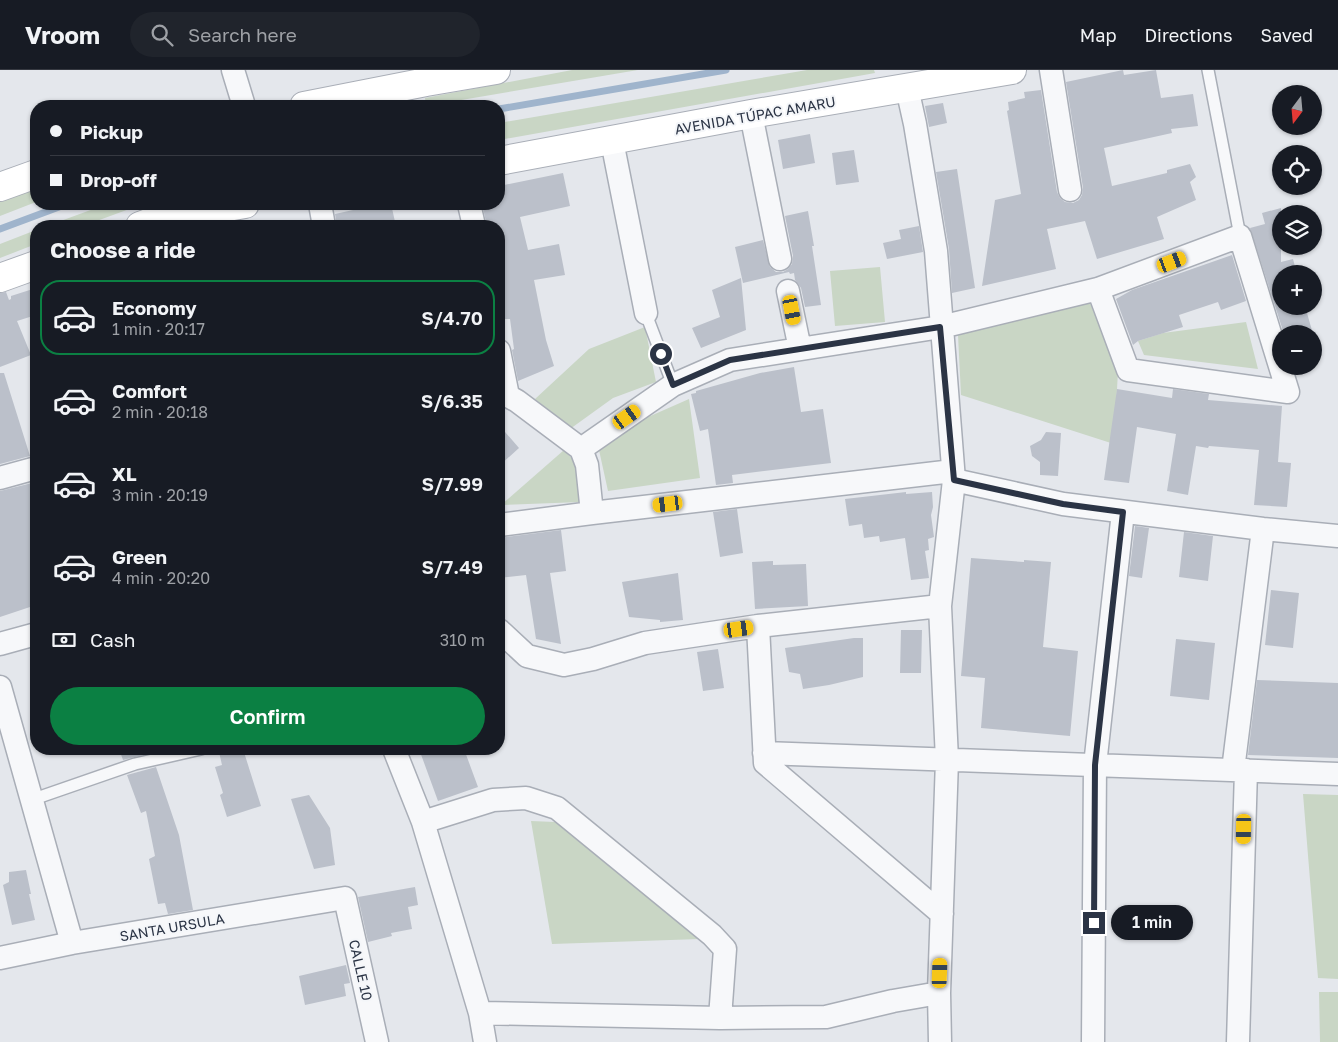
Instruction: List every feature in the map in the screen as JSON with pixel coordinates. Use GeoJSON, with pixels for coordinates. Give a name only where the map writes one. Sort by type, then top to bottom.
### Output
{"type":"FeatureCollection","features":[{"type":"Feature","properties":{"kind":"street"},"geometry":{"type":"LineString","coordinates":[[233,70],[242,100]]}},
{"type":"Feature","properties":{"kind":"street"},"geometry":{"type":"LineString","coordinates":[[328,100],[425,76],[496,70]]}},
{"type":"Feature","properties":{"kind":"street","name":"AVENIDA TÚPAC AMARU"},"geometry":{"type":"LineString","coordinates":[[505,160],[751,114],[1012,70]]}},
{"type":"Feature","properties":{"kind":"street"},"geometry":{"type":"LineString","coordinates":[[1051,70],[1070,190]]}},
{"type":"Feature","properties":{"kind":"street"},"geometry":{"type":"LineString","coordinates":[[907,88],[915,124],[936,251],[940,327],[953,476],[940,606],[947,760],[939,993],[940,1042]]}},
{"type":"Feature","properties":{"kind":"street"},"geometry":{"type":"LineString","coordinates":[[751,114],[780,259]]}},
{"type":"Feature","properties":{"kind":"street"},"geometry":{"type":"LineString","coordinates":[[612,141],[647,318]]}},
{"type":"Feature","properties":{"kind":"street"},"geometry":{"type":"LineString","coordinates":[[0,187],[30,176]]}},
{"type":"Feature","properties":{"kind":"street"},"geometry":{"type":"LineString","coordinates":[[172,220],[217,210]]}},
{"type":"Feature","properties":{"kind":"street"},"geometry":{"type":"LineString","coordinates":[[581,450],[673,385],[730,360],[940,327],[1098,289],[1240,236],[1288,392],[1128,370],[1098,289]]}},
{"type":"Feature","properties":{"kind":"street"},"geometry":{"type":"LineString","coordinates":[[0,278],[30,266]]}},
{"type":"Feature","properties":{"kind":"street"},"geometry":{"type":"LineString","coordinates":[[788,291],[800,349]]}},
{"type":"Feature","properties":{"kind":"street"},"geometry":{"type":"LineString","coordinates":[[505,381],[508,396],[581,450],[586,465],[592,513]]}},
{"type":"Feature","properties":{"kind":"street"},"geometry":{"type":"LineString","coordinates":[[0,478],[30,470]]}},
{"type":"Feature","properties":{"kind":"street"},"geometry":{"type":"LineString","coordinates":[[505,524],[592,513],[953,476],[1063,504],[1263,529],[1338,536]]}},
{"type":"Feature","properties":{"kind":"street"},"geometry":{"type":"LineString","coordinates":[[1093,1042],[1095,765],[1123,512]]}},
{"type":"Feature","properties":{"kind":"street"},"geometry":{"type":"LineString","coordinates":[[1238,1042],[1240,770],[1263,529]]}},
{"type":"Feature","properties":{"kind":"street"},"geometry":{"type":"LineString","coordinates":[[505,636],[527,656],[564,666],[593,659],[645,642],[758,626],[940,606]]}},
{"type":"Feature","properties":{"kind":"street"},"geometry":{"type":"LineString","coordinates":[[758,626],[765,763],[942,914]]}},
{"type":"Feature","properties":{"kind":"street"},"geometry":{"type":"LineString","coordinates":[[0,644],[30,636]]}},
{"type":"Feature","properties":{"kind":"street"},"geometry":{"type":"LineString","coordinates":[[0,687],[72,944]]}},
{"type":"Feature","properties":{"kind":"street"},"geometry":{"type":"LineString","coordinates":[[764,753],[1338,774]]}},
{"type":"Feature","properties":{"kind":"street"},"geometry":{"type":"LineString","coordinates":[[396,755],[423,822],[480,1013],[485,1042]]}},
{"type":"Feature","properties":{"kind":"street"},"geometry":{"type":"LineString","coordinates":[[423,822],[493,800],[526,798],[557,808],[712,935],[725,949],[720,1018]]}},
{"type":"Feature","properties":{"kind":"street","name":"SANTA URSULA"},"geometry":{"type":"LineString","coordinates":[[0,958],[345,898]]}},
{"type":"Feature","properties":{"kind":"street","name":"CALLE 10"},"geometry":{"type":"LineString","coordinates":[[345,898],[377,1042]]}},
{"type":"Feature","properties":{"kind":"street"},"geometry":{"type":"LineString","coordinates":[[480,1013],[720,1018],[826,1018],[893,1001],[939,993]]}},
{"type":"Feature","properties":{"kind":"lane"},"geometry":{"type":"LineString","coordinates":[[1208,70],[1240,236]]}},
{"type":"Feature","properties":{"kind":"lane"},"geometry":{"type":"LineString","coordinates":[[647,318],[673,385]]}},
{"type":"Feature","properties":{"kind":"lane"},"geometry":{"type":"LineString","coordinates":[[31,800],[134,764],[174,755]]}},
{"type":"Feature","properties":{"kind":"green space"},"geometry":{"type":"Polygon","coordinates":[[[572,70],[638,70],[461,100],[425,100],[425,98],[572,70]]]}},
{"type":"Feature","properties":{"kind":"green space"},"geometry":{"type":"Polygon","coordinates":[[[807,70],[874,70],[875,73],[505,139],[505,122],[807,70]]]}},
{"type":"Feature","properties":{"kind":"green space"},"geometry":{"type":"Polygon","coordinates":[[[30,189],[30,204],[0,216],[0,200],[30,189]]]}},
{"type":"Feature","properties":{"kind":"green space"},"geometry":{"type":"Polygon","coordinates":[[[91,210],[127,210],[99,220],[63,220],[91,210]]]}},
{"type":"Feature","properties":{"kind":"green space"},"geometry":{"type":"Polygon","coordinates":[[[30,232],[30,246],[0,258],[0,244],[30,232]]]}},
{"type":"Feature","properties":{"kind":"green space"},"geometry":{"type":"Polygon","coordinates":[[[880,267],[885,322],[835,326],[830,271],[880,267]]]}},
{"type":"Feature","properties":{"kind":"green space"},"geometry":{"type":"Polygon","coordinates":[[[1090,303],[1118,371],[1114,444],[961,395],[958,335],[1090,303]]]}},
{"type":"Feature","properties":{"kind":"green space"},"geometry":{"type":"Polygon","coordinates":[[[1246,322],[1258,369],[1144,355],[1138,341],[1163,333],[1246,322]]]}},
{"type":"Feature","properties":{"kind":"green space"},"geometry":{"type":"Polygon","coordinates":[[[645,327],[656,382],[613,398],[570,429],[535,399],[589,349],[645,327]]]}},
{"type":"Feature","properties":{"kind":"green space"},"geometry":{"type":"Polygon","coordinates":[[[689,399],[700,478],[608,491],[599,450],[630,425],[689,399]]]}},
{"type":"Feature","properties":{"kind":"green space"},"geometry":{"type":"Polygon","coordinates":[[[564,450],[580,467],[581,502],[505,505],[505,502],[564,450]]]}},
{"type":"Feature","properties":{"kind":"green space"},"geometry":{"type":"Polygon","coordinates":[[[1303,794],[1338,795],[1338,979],[1318,978],[1303,794]]]}},
{"type":"Feature","properties":{"kind":"green space"},"geometry":{"type":"Polygon","coordinates":[[[531,821],[555,822],[700,939],[552,944],[531,821]]]}},
{"type":"Feature","properties":{"kind":"green space"},"geometry":{"type":"Polygon","coordinates":[[[1319,992],[1338,992],[1338,1042],[1320,1042],[1319,992]]]}},
{"type":"Feature","properties":{"kind":"building"},"geometry":{"type":"Polygon","coordinates":[[[1123,70],[1124,75],[1156,70],[1161,98],[1193,94],[1198,126],[1171,129],[1172,133],[1104,148],[1112,186],[1167,173],[1167,170],[1190,164],[1196,177],[1190,182],[1196,200],[1157,217],[1164,239],[1097,259],[1085,221],[1047,229],[1056,269],[982,286],[995,200],[1021,194],[1007,111],[1009,110],[1008,102],[1025,98],[1024,92],[1041,90],[1057,192],[1065,202],[1073,203],[1079,200],[1083,188],[1066,82],[1123,70]]]}},
{"type":"Feature","properties":{"kind":"building"},"geometry":{"type":"Polygon","coordinates":[[[943,103],[947,123],[929,127],[925,106],[943,103]]]}},
{"type":"Feature","properties":{"kind":"building"},"geometry":{"type":"Polygon","coordinates":[[[810,134],[815,163],[783,169],[778,140],[810,134]]]}},
{"type":"Feature","properties":{"kind":"building"},"geometry":{"type":"Polygon","coordinates":[[[854,150],[859,182],[836,185],[832,153],[854,150]]]}},
{"type":"Feature","properties":{"kind":"building"},"geometry":{"type":"Polygon","coordinates":[[[957,169],[975,288],[952,293],[949,249],[936,172],[957,169]]]}},
{"type":"Feature","properties":{"kind":"building"},"geometry":{"type":"Polygon","coordinates":[[[563,173],[570,206],[520,217],[528,250],[559,244],[565,275],[534,280],[546,340],[554,366],[518,381],[512,350],[514,349],[510,319],[505,319],[505,220],[486,220],[483,210],[505,210],[505,185],[563,173]]]}},
{"type":"Feature","properties":{"kind":"building"},"geometry":{"type":"Polygon","coordinates":[[[353,210],[392,210],[395,220],[336,220],[335,214],[353,210]]]}},
{"type":"Feature","properties":{"kind":"building"},"geometry":{"type":"Polygon","coordinates":[[[1272,210],[1272,255],[1281,255],[1281,262],[1293,259],[1295,265],[1272,265],[1272,297],[1250,228],[1265,224],[1262,213],[1272,210]]]}},
{"type":"Feature","properties":{"kind":"building"},"geometry":{"type":"Polygon","coordinates":[[[808,211],[821,305],[805,307],[801,288],[795,280],[794,273],[790,274],[789,272],[743,283],[735,247],[763,240],[770,267],[776,272],[783,272],[792,264],[793,256],[785,216],[808,211]]]}},
{"type":"Feature","properties":{"kind":"building"},"geometry":{"type":"Polygon","coordinates":[[[919,226],[923,252],[887,259],[883,243],[901,239],[899,230],[919,226]]]}},
{"type":"Feature","properties":{"kind":"building"},"geometry":{"type":"Polygon","coordinates":[[[1232,255],[1246,301],[1221,310],[1218,302],[1179,315],[1183,327],[1138,341],[1133,345],[1116,299],[1132,290],[1232,255]]]}},
{"type":"Feature","properties":{"kind":"building"},"geometry":{"type":"Polygon","coordinates":[[[741,278],[746,330],[701,348],[692,328],[720,317],[712,290],[741,278]]]}},
{"type":"Feature","properties":{"kind":"building"},"geometry":{"type":"Polygon","coordinates":[[[30,290],[30,317],[17,321],[30,355],[0,367],[0,293],[6,292],[9,300],[11,296],[30,290]]]}},
{"type":"Feature","properties":{"kind":"building"},"geometry":{"type":"Polygon","coordinates":[[[1278,315],[1308,315],[1310,325],[1281,325],[1278,315]]]}},
{"type":"Feature","properties":{"kind":"building"},"geometry":{"type":"Polygon","coordinates":[[[794,367],[801,412],[823,409],[831,463],[732,475],[733,483],[716,485],[708,429],[700,431],[691,394],[760,373],[794,367]]]}},
{"type":"Feature","properties":{"kind":"building"},"geometry":{"type":"Polygon","coordinates":[[[0,373],[4,373],[30,456],[0,464],[0,373]]]}},
{"type":"Feature","properties":{"kind":"building"},"geometry":{"type":"Polygon","coordinates":[[[1117,389],[1172,398],[1173,389],[1209,394],[1208,400],[1282,406],[1278,462],[1291,463],[1287,507],[1254,505],[1259,450],[1196,446],[1188,495],[1167,491],[1176,434],[1137,427],[1129,483],[1104,480],[1117,389]]]}},
{"type":"Feature","properties":{"kind":"building"},"geometry":{"type":"Polygon","coordinates":[[[505,432],[519,448],[505,461],[505,432]]]}},
{"type":"Feature","properties":{"kind":"building"},"geometry":{"type":"Polygon","coordinates":[[[1046,432],[1061,433],[1058,476],[1040,475],[1040,462],[1032,456],[1030,446],[1041,440],[1046,432]]]}},
{"type":"Feature","properties":{"kind":"building"},"geometry":{"type":"Polygon","coordinates":[[[30,484],[30,607],[0,617],[0,491],[30,484]]]}},
{"type":"Feature","properties":{"kind":"building"},"geometry":{"type":"Polygon","coordinates":[[[906,492],[906,494],[932,492],[933,507],[931,515],[934,537],[928,539],[929,550],[925,551],[929,578],[911,580],[905,538],[880,542],[879,536],[864,538],[862,524],[849,526],[845,499],[906,492]]]}},
{"type":"Feature","properties":{"kind":"building"},"geometry":{"type":"Polygon","coordinates":[[[737,509],[743,553],[720,557],[713,512],[737,509]]]}},
{"type":"Feature","properties":{"kind":"building"},"geometry":{"type":"Polygon","coordinates":[[[1135,526],[1149,528],[1142,578],[1129,576],[1135,526]]]}},
{"type":"Feature","properties":{"kind":"building"},"geometry":{"type":"Polygon","coordinates":[[[561,530],[566,571],[550,573],[561,644],[536,639],[526,575],[505,577],[505,537],[561,530]]]}},
{"type":"Feature","properties":{"kind":"building"},"geometry":{"type":"Polygon","coordinates":[[[1184,532],[1213,536],[1208,581],[1179,577],[1184,532]]]}},
{"type":"Feature","properties":{"kind":"building"},"geometry":{"type":"Polygon","coordinates":[[[971,558],[1051,562],[1043,647],[1078,651],[1070,736],[981,728],[985,678],[961,676],[971,558]]]}},
{"type":"Feature","properties":{"kind":"building"},"geometry":{"type":"Polygon","coordinates":[[[773,561],[773,565],[806,564],[808,606],[755,609],[752,562],[773,561]]]}},
{"type":"Feature","properties":{"kind":"building"},"geometry":{"type":"Polygon","coordinates":[[[678,573],[683,620],[660,622],[660,620],[629,617],[622,582],[678,573]]]}},
{"type":"Feature","properties":{"kind":"building"},"geometry":{"type":"Polygon","coordinates":[[[1271,590],[1299,593],[1293,648],[1265,645],[1271,590]]]}},
{"type":"Feature","properties":{"kind":"building"},"geometry":{"type":"Polygon","coordinates":[[[901,630],[922,630],[921,673],[900,673],[901,630]]]}},
{"type":"Feature","properties":{"kind":"building"},"geometry":{"type":"Polygon","coordinates":[[[863,638],[863,677],[803,689],[800,674],[789,672],[785,648],[863,638]]]}},
{"type":"Feature","properties":{"kind":"building"},"geometry":{"type":"Polygon","coordinates":[[[1176,639],[1215,643],[1209,700],[1170,696],[1176,639]]]}},
{"type":"Feature","properties":{"kind":"building"},"geometry":{"type":"Polygon","coordinates":[[[718,649],[724,688],[703,691],[697,652],[718,649]]]}},
{"type":"Feature","properties":{"kind":"building"},"geometry":{"type":"Polygon","coordinates":[[[1257,680],[1338,683],[1338,758],[1248,755],[1257,680]]]}},
{"type":"Feature","properties":{"kind":"building"},"geometry":{"type":"Polygon","coordinates":[[[121,755],[143,755],[123,760],[121,755]]]}},
{"type":"Feature","properties":{"kind":"building"},"geometry":{"type":"Polygon","coordinates":[[[220,755],[245,755],[261,806],[227,817],[220,795],[223,793],[215,767],[222,765],[220,755]]]}},
{"type":"Feature","properties":{"kind":"building"},"geometry":{"type":"Polygon","coordinates":[[[421,755],[466,755],[478,787],[438,801],[421,755]]]}},
{"type":"Feature","properties":{"kind":"building"},"geometry":{"type":"Polygon","coordinates":[[[156,767],[179,835],[193,910],[168,914],[165,903],[158,904],[149,859],[155,856],[146,811],[141,813],[127,775],[156,767]]]}},
{"type":"Feature","properties":{"kind":"building"},"geometry":{"type":"Polygon","coordinates":[[[309,795],[330,828],[335,865],[314,869],[291,799],[309,795]]]}},
{"type":"Feature","properties":{"kind":"building"},"geometry":{"type":"Polygon","coordinates":[[[26,870],[35,920],[12,925],[3,885],[9,882],[9,872],[26,870]]]}},
{"type":"Feature","properties":{"kind":"building"},"geometry":{"type":"Polygon","coordinates":[[[415,887],[418,905],[408,907],[412,929],[391,933],[392,936],[368,942],[358,897],[415,887]]]}},
{"type":"Feature","properties":{"kind":"building"},"geometry":{"type":"Polygon","coordinates":[[[346,965],[350,983],[344,984],[346,996],[305,1005],[299,976],[346,965]]]}},
{"type":"Feature","properties":{"kind":"waterway"},"geometry":{"type":"LineString","coordinates":[[505,108],[726,70]]}},
{"type":"Feature","properties":{"kind":"waterway"},"geometry":{"type":"LineString","coordinates":[[0,229],[51,210]]}},
{"type":"Feature","properties":{"kind":"route"},"geometry":{"type":"LineString","coordinates":[[661,354],[673,385],[730,360],[940,327],[954,480],[1063,504],[1123,512],[1095,765],[1094,923]]}}]}
